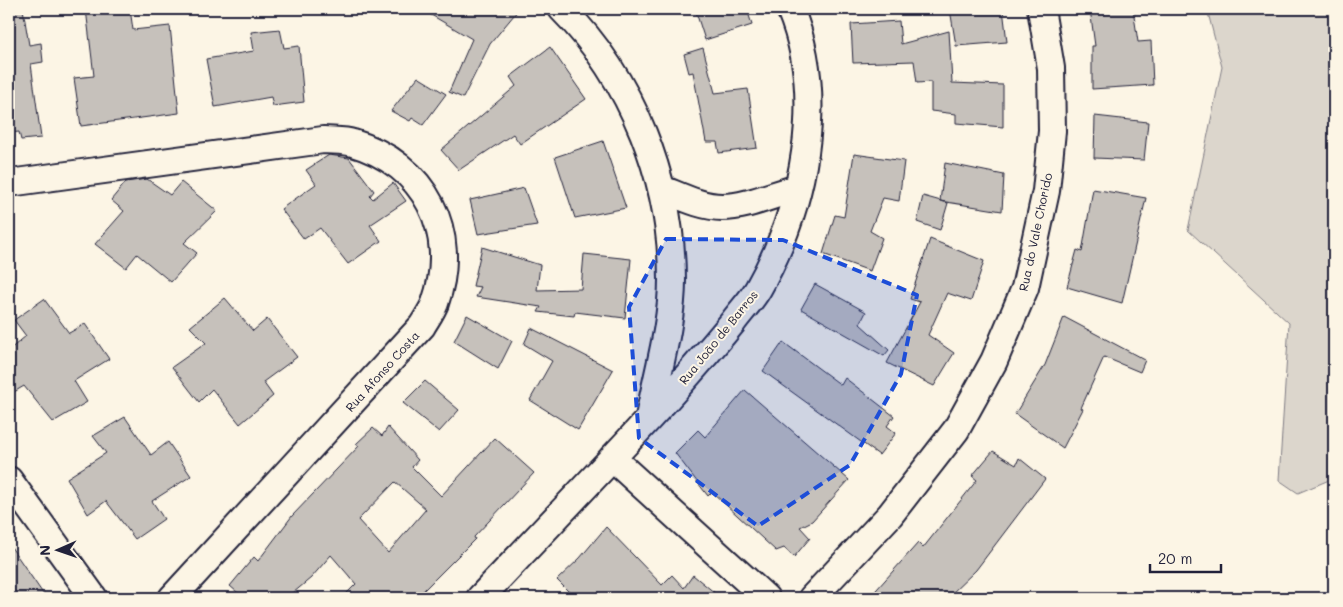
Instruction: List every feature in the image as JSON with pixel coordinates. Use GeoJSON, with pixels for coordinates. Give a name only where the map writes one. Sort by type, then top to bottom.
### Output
{"type":"FeatureCollection","features":[{"type":"Feature","properties":{"kind":"street"},"geometry":{"type":"LineString","coordinates":[[562,9],[586,33],[616,76],[638,121],[662,189],[669,237],[672,280],[668,324],[649,418]]}},
{"type":"Feature","properties":{"kind":"street","name":"Rua João de Barros"},"geometry":{"type":"LineString","coordinates":[[480,598],[702,361],[757,290],[781,241],[798,188],[807,125],[807,72],[798,28],[790,9]]}},
{"type":"Feature","properties":{"kind":"street","name":"Rua do Vale Chorido"},"geometry":{"type":"LineString","coordinates":[[812,598],[890,514],[956,430],[994,361],[1025,288],[1046,191],[1052,131],[1051,68],[1041,9]]}},
{"type":"Feature","properties":{"kind":"street","name":"Rua Afonso Costa"},"geometry":{"type":"LineString","coordinates":[[9,183],[323,140],[352,143],[375,152],[403,168],[424,193],[439,223],[444,251],[440,279],[435,304],[422,326],[172,598]]}},
{"type":"Feature","properties":{"kind":"street"},"geometry":{"type":"LineString","coordinates":[[662,189],[694,202],[722,207],[746,203],[798,188]]}},
{"type":"Feature","properties":{"kind":"street"},"geometry":{"type":"LineString","coordinates":[[612,458],[766,598]]}},
{"type":"Feature","properties":{"kind":"street"},"geometry":{"type":"LineString","coordinates":[[9,480],[94,598]]}},
{"type":"Feature","properties":{"kind":"highlighted area"},"geometry":{"type":"Polygon","coordinates":[[[666,239],[783,240],[917,295],[901,374],[850,465],[758,526],[639,438],[629,307],[666,239]]]}},
{"type":"Feature","properties":{"kind":"shaded area"},"geometry":{"type":"Polygon","coordinates":[[[1207,9],[1334,9],[1334,478],[1298,493],[1279,480],[1289,323],[1188,230],[1222,67],[1207,9]]]}},
{"type":"Feature","properties":{"kind":"building"},"geometry":{"type":"Polygon","coordinates":[[[9,9],[23,9],[29,45],[41,43],[43,62],[31,64],[41,138],[21,140],[19,132],[9,133],[9,9]]]}},
{"type":"Feature","properties":{"kind":"building"},"geometry":{"type":"Polygon","coordinates":[[[86,9],[130,9],[133,30],[170,26],[179,113],[81,126],[74,78],[94,76],[86,9]]]}},
{"type":"Feature","properties":{"kind":"building"},"geometry":{"type":"Polygon","coordinates":[[[421,9],[519,9],[490,44],[463,98],[449,92],[472,39],[421,9]]]}},
{"type":"Feature","properties":{"kind":"building"},"geometry":{"type":"Polygon","coordinates":[[[695,9],[747,9],[752,25],[705,40],[695,9]]]}},
{"type":"Feature","properties":{"kind":"building"},"geometry":{"type":"Polygon","coordinates":[[[950,9],[1003,9],[1007,42],[956,46],[950,9]]]}},
{"type":"Feature","properties":{"kind":"building"},"geometry":{"type":"Polygon","coordinates":[[[1090,9],[1133,9],[1138,42],[1151,41],[1153,85],[1092,89],[1092,46],[1095,46],[1090,9]]]}},
{"type":"Feature","properties":{"kind":"building"},"geometry":{"type":"Polygon","coordinates":[[[899,21],[901,44],[949,31],[952,83],[1003,85],[1003,127],[956,123],[956,114],[931,111],[931,82],[917,83],[914,61],[853,63],[851,24],[899,21]]]}},
{"type":"Feature","properties":{"kind":"building"},"geometry":{"type":"Polygon","coordinates":[[[280,29],[284,48],[299,46],[304,102],[273,106],[271,97],[215,107],[206,59],[254,51],[251,32],[280,29]]]}},
{"type":"Feature","properties":{"kind":"building"},"geometry":{"type":"Polygon","coordinates":[[[550,47],[586,99],[520,144],[513,134],[459,170],[441,150],[516,86],[510,77],[550,47]]]}},
{"type":"Feature","properties":{"kind":"building"},"geometry":{"type":"Polygon","coordinates":[[[703,48],[715,93],[748,89],[757,148],[719,153],[717,142],[706,142],[693,72],[689,73],[684,54],[703,48]]]}},
{"type":"Feature","properties":{"kind":"building"},"geometry":{"type":"Polygon","coordinates":[[[418,77],[446,94],[423,125],[412,118],[410,121],[391,111],[418,77]]]}},
{"type":"Feature","properties":{"kind":"building"},"geometry":{"type":"Polygon","coordinates":[[[1095,116],[1148,122],[1144,160],[1094,158],[1095,116]]]}},
{"type":"Feature","properties":{"kind":"building"},"geometry":{"type":"Polygon","coordinates":[[[603,141],[626,208],[575,218],[555,157],[603,141]]]}},
{"type":"Feature","properties":{"kind":"building"},"geometry":{"type":"Polygon","coordinates":[[[854,154],[904,161],[899,201],[883,198],[870,231],[882,238],[870,271],[823,254],[835,215],[844,217],[854,154]]]}},
{"type":"Feature","properties":{"kind":"building"},"geometry":{"type":"Polygon","coordinates":[[[329,155],[349,158],[374,191],[370,196],[373,199],[393,183],[406,201],[370,225],[381,241],[348,264],[320,228],[304,239],[281,209],[316,184],[306,170],[329,155]]]}},
{"type":"Feature","properties":{"kind":"building"},"geometry":{"type":"Polygon","coordinates":[[[945,163],[1004,175],[1002,211],[940,201],[945,163]]]}},
{"type":"Feature","properties":{"kind":"building"},"geometry":{"type":"Polygon","coordinates":[[[147,179],[170,195],[181,182],[217,211],[184,243],[197,253],[171,282],[137,254],[126,268],[95,244],[124,211],[111,200],[126,182],[147,179]]]}},
{"type":"Feature","properties":{"kind":"building"},"geometry":{"type":"Polygon","coordinates":[[[524,188],[537,225],[478,234],[470,200],[524,188]]]}},
{"type":"Feature","properties":{"kind":"building"},"geometry":{"type":"Polygon","coordinates":[[[1093,189],[1146,198],[1122,303],[1067,287],[1077,250],[1082,252],[1093,189]]]}},
{"type":"Feature","properties":{"kind":"building"},"geometry":{"type":"Polygon","coordinates":[[[923,196],[948,203],[940,230],[917,222],[923,196]]]}},
{"type":"Feature","properties":{"kind":"building"},"geometry":{"type":"Polygon","coordinates":[[[930,239],[984,261],[971,301],[947,293],[928,335],[954,353],[934,386],[887,363],[920,302],[910,299],[930,239]]]}},
{"type":"Feature","properties":{"kind":"building"},"geometry":{"type":"Polygon","coordinates":[[[482,247],[540,265],[537,290],[581,289],[584,254],[631,259],[625,318],[575,312],[574,316],[538,312],[541,307],[476,297],[481,287],[473,286],[482,247]]]}},
{"type":"Feature","properties":{"kind":"building"},"geometry":{"type":"Polygon","coordinates":[[[815,284],[866,312],[860,324],[889,350],[884,356],[801,309],[815,284]]]}},
{"type":"Feature","properties":{"kind":"building"},"geometry":{"type":"Polygon","coordinates":[[[225,298],[253,331],[267,319],[297,357],[263,382],[273,396],[240,424],[212,389],[199,402],[172,367],[206,343],[190,327],[225,298]]]}},
{"type":"Feature","properties":{"kind":"building"},"geometry":{"type":"Polygon","coordinates":[[[44,299],[69,333],[85,324],[109,359],[74,381],[87,402],[53,422],[24,386],[9,395],[9,350],[26,336],[14,320],[44,299]]]}},
{"type":"Feature","properties":{"kind":"building"},"geometry":{"type":"Polygon","coordinates":[[[467,315],[512,341],[498,369],[454,341],[467,315]]]}},
{"type":"Feature","properties":{"kind":"building"},"geometry":{"type":"Polygon","coordinates":[[[1064,317],[1145,360],[1140,372],[1104,357],[1081,408],[1083,409],[1063,448],[1015,414],[1045,365],[1064,317]]]}},
{"type":"Feature","properties":{"kind":"building"},"geometry":{"type":"Polygon","coordinates":[[[531,328],[613,370],[578,430],[530,400],[552,361],[524,344],[531,328]]]}},
{"type":"Feature","properties":{"kind":"building"},"geometry":{"type":"Polygon","coordinates":[[[783,342],[841,385],[845,378],[894,416],[887,426],[896,433],[879,455],[763,371],[783,342]]]}},
{"type":"Feature","properties":{"kind":"building"},"geometry":{"type":"Polygon","coordinates":[[[425,381],[459,410],[439,432],[403,403],[425,381]]]}},
{"type":"Feature","properties":{"kind":"building"},"geometry":{"type":"Polygon","coordinates":[[[745,390],[849,480],[812,521],[800,527],[810,538],[794,557],[784,548],[776,551],[712,492],[708,496],[675,453],[698,430],[705,437],[745,390]]]}},
{"type":"Feature","properties":{"kind":"building"},"geometry":{"type":"Polygon","coordinates":[[[125,417],[151,455],[168,442],[191,476],[152,501],[164,519],[135,539],[106,501],[88,514],[67,478],[106,453],[93,436],[125,417]]]}},
{"type":"Feature","properties":{"kind":"building"},"geometry":{"type":"Polygon","coordinates":[[[388,427],[418,460],[412,467],[441,496],[495,438],[534,473],[474,537],[475,539],[416,598],[342,598],[356,584],[331,555],[311,578],[287,598],[244,598],[230,586],[254,557],[258,561],[292,516],[359,446],[356,444],[373,428],[382,436],[388,427]],[[395,482],[358,520],[388,553],[426,509],[395,482]]]}},
{"type":"Feature","properties":{"kind":"building"},"geometry":{"type":"Polygon","coordinates":[[[993,451],[1016,465],[1019,458],[1045,479],[976,570],[947,598],[869,598],[918,543],[923,548],[977,480],[972,476],[993,451]]]}},
{"type":"Feature","properties":{"kind":"building"},"geometry":{"type":"Polygon","coordinates":[[[606,527],[662,585],[672,575],[684,588],[693,575],[721,598],[575,598],[557,580],[580,558],[606,527]]]}},
{"type":"Feature","properties":{"kind":"building"},"geometry":{"type":"Polygon","coordinates":[[[9,544],[46,598],[9,598],[9,544]]]}}]}
